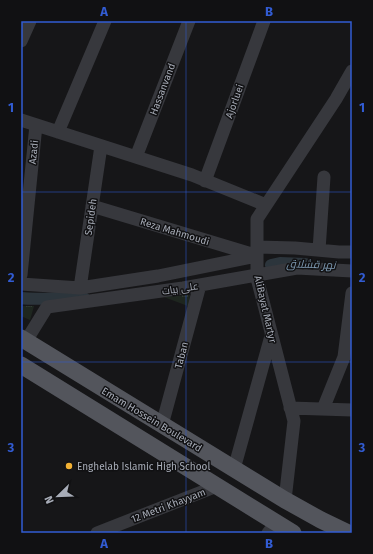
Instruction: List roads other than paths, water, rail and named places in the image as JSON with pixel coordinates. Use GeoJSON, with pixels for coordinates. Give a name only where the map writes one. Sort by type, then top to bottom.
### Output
{"type":"FeatureCollection","features":[{"type":"Feature","properties":{"kind":"main road","name":"Emam Hossein Boulevard"},"geometry":{"type":"LineString","coordinates":[[24,340],[285,500],[348,533]]}},
{"type":"Feature","properties":{"kind":"main road"},"geometry":{"type":"LineString","coordinates":[[21,365],[217,486],[272,528],[293,533]]}},
{"type":"Feature","properties":{"kind":"street"},"geometry":{"type":"LineString","coordinates":[[21,41],[30,21]]}},
{"type":"Feature","properties":{"kind":"street"},"geometry":{"type":"LineString","coordinates":[[58,132],[105,21]]}},
{"type":"Feature","properties":{"kind":"street","name":"Hassanvand"},"geometry":{"type":"LineString","coordinates":[[136,157],[189,21]]}},
{"type":"Feature","properties":{"kind":"street","name":"Ajorluei"},"geometry":{"type":"LineString","coordinates":[[205,180],[264,21]]}},
{"type":"Feature","properties":{"kind":"street","name":"AliBayat Martyr"},"geometry":{"type":"LineString","coordinates":[[285,500],[294,421],[257,274],[257,219],[336,99],[352,72]]}},
{"type":"Feature","properties":{"kind":"street"},"geometry":{"type":"LineString","coordinates":[[21,120],[205,180],[266,205]]}},
{"type":"Feature","properties":{"kind":"street","name":"Azadi"},"geometry":{"type":"LineString","coordinates":[[21,275],[36,125]]}},
{"type":"Feature","properties":{"kind":"street","name":"Sepideh"},"geometry":{"type":"LineString","coordinates":[[80,288],[101,146]]}},
{"type":"Feature","properties":{"kind":"street"},"geometry":{"type":"LineString","coordinates":[[319,250],[324,177]]}},
{"type":"Feature","properties":{"kind":"street","name":"Reza Mahmoudi"},"geometry":{"type":"LineString","coordinates":[[92,206],[257,251]]}},
{"type":"Feature","properties":{"kind":"street"},"geometry":{"type":"LineString","coordinates":[[257,251],[295,248],[352,252]]}},
{"type":"Feature","properties":{"kind":"street","name":"علی بیات"},"geometry":{"type":"LineString","coordinates":[[21,284],[80,288],[158,276],[257,251]]}},
{"type":"Feature","properties":{"kind":"street","name":"علی بیات"},"geometry":{"type":"LineString","coordinates":[[24,340],[46,307],[200,285],[297,268],[352,271]]}},
{"type":"Feature","properties":{"kind":"street","name":"Taban"},"geometry":{"type":"LineString","coordinates":[[162,426],[200,285]]}},
{"type":"Feature","properties":{"kind":"street"},"geometry":{"type":"LineString","coordinates":[[323,409],[344,357],[352,293]]}},
{"type":"Feature","properties":{"kind":"street"},"geometry":{"type":"LineString","coordinates":[[234,469],[271,334]]}},
{"type":"Feature","properties":{"kind":"street"},"geometry":{"type":"LineString","coordinates":[[290,408],[352,410]]}},
{"type":"Feature","properties":{"kind":"street","name":"12 Metri Khayyam"},"geometry":{"type":"LineString","coordinates":[[103,532],[217,486]]}},
{"type":"Feature","properties":{"kind":"waterway","name":"نهر قشلاق"},"geometry":{"type":"LineString","coordinates":[[271,265],[280,263],[305,264]]}},
{"type":"Feature","properties":{"kind":"waterway"},"geometry":{"type":"LineString","coordinates":[[21,298],[84,298]]}},
{"type":"Feature","properties":{"kind":"place","name":"Enghelab Islamic High School"},"geometry":{"type":"Point","coordinates":[69,466]}}]}
